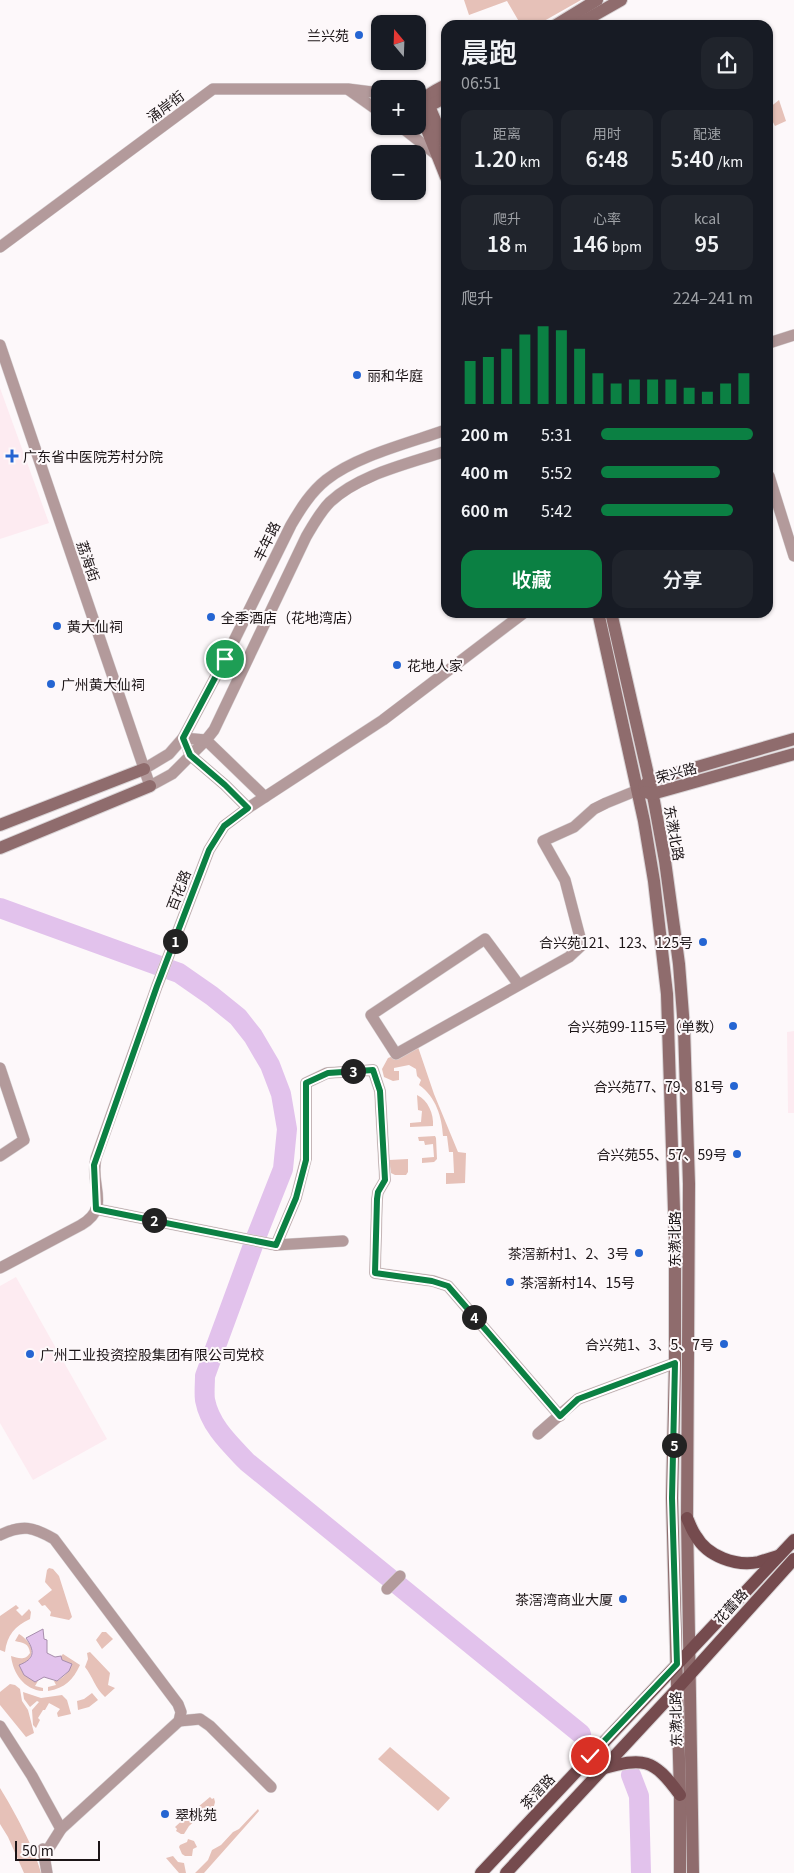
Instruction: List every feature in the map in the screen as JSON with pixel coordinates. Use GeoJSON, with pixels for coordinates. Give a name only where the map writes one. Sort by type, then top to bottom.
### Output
{"type":"FeatureCollection","features":[{"type":"Feature","properties":{"kind":"main road"},"geometry":{"type":"LineString","coordinates":[[564,20],[598,0]]}},
{"type":"Feature","properties":{"kind":"main road"},"geometry":{"type":"LineString","coordinates":[[586,20],[620,0]]}},
{"type":"Feature","properties":{"kind":"main road"},"geometry":{"type":"LineString","coordinates":[[426,100],[441,89]]}},
{"type":"Feature","properties":{"kind":"main road"},"geometry":{"type":"LineString","coordinates":[[426,101],[441,97]]}},
{"type":"Feature","properties":{"kind":"main road"},"geometry":{"type":"LineString","coordinates":[[426,110],[441,148]]}},
{"type":"Feature","properties":{"kind":"main road","name":"东漖北路"},"geometry":{"type":"LineString","coordinates":[[599,618],[638,790],[654,881],[667,994],[671,1106],[675,1363],[672,1498],[680,1795],[680,1873]]}},
{"type":"Feature","properties":{"kind":"main road","name":"东漖北路"},"geometry":{"type":"LineString","coordinates":[[611,618],[652,794],[672,908],[684,1028],[689,1194],[687,1518],[693,1873]]}},
{"type":"Feature","properties":{"kind":"main road","name":"荣兴路"},"geometry":{"type":"LineString","coordinates":[[638,790],[649,781],[794,739]]}},
{"type":"Feature","properties":{"kind":"main road","name":"荣兴路"},"geometry":{"type":"LineString","coordinates":[[638,790],[652,794],[794,754]]}},
{"type":"Feature","properties":{"kind":"main road"},"geometry":{"type":"LineString","coordinates":[[0,825],[144,769]]}},
{"type":"Feature","properties":{"kind":"main road"},"geometry":{"type":"LineString","coordinates":[[0,848],[150,786]]}},
{"type":"Feature","properties":{"kind":"main road"},"geometry":{"type":"LineString","coordinates":[[687,1518],[696,1537],[703,1545],[712,1553],[725,1559],[740,1563],[757,1562],[780,1555]]}},
{"type":"Feature","properties":{"kind":"main road","name":"花蕾路"},"geometry":{"type":"LineString","coordinates":[[677,1664],[794,1540]]}},
{"type":"Feature","properties":{"kind":"main road","name":"花蕾路"},"geometry":{"type":"LineString","coordinates":[[690,1674],[794,1559]]}},
{"type":"Feature","properties":{"kind":"main road","name":"茶滘路"},"geometry":{"type":"LineString","coordinates":[[481,1873],[677,1664]]}},
{"type":"Feature","properties":{"kind":"main road"},"geometry":{"type":"LineString","coordinates":[[506,1873],[690,1674]]}},
{"type":"Feature","properties":{"kind":"main road"},"geometry":{"type":"LineString","coordinates":[[601,1769],[639,1761],[651,1765],[661,1772],[680,1795]]}},
{"type":"Feature","properties":{"kind":"street","name":"涌岸街"},"geometry":{"type":"LineString","coordinates":[[0,248],[213,89],[348,89],[371,91]]}},
{"type":"Feature","properties":{"kind":"street"},"geometry":{"type":"LineString","coordinates":[[348,89],[371,106]]}},
{"type":"Feature","properties":{"kind":"street"},"geometry":{"type":"LineString","coordinates":[[415,135],[441,150]]}},
{"type":"Feature","properties":{"kind":"street"},"geometry":{"type":"LineString","coordinates":[[773,342],[794,334]]}},
{"type":"Feature","properties":{"kind":"street","name":"荔海街"},"geometry":{"type":"LineString","coordinates":[[0,345],[150,786]]}},
{"type":"Feature","properties":{"kind":"street","name":"丰年路"},"geometry":{"type":"LineString","coordinates":[[144,769],[169,754],[183,738],[229,651],[291,525],[311,494],[342,468],[441,432]]}},
{"type":"Feature","properties":{"kind":"street"},"geometry":{"type":"LineString","coordinates":[[150,786],[172,774],[214,730],[306,537],[329,503],[348,488],[375,476],[441,453]]}},
{"type":"Feature","properties":{"kind":"street"},"geometry":{"type":"LineString","coordinates":[[773,489],[794,556]]}},
{"type":"Feature","properties":{"kind":"street","name":"百花路"},"geometry":{"type":"LineString","coordinates":[[96,1209],[94,1165],[162,974],[209,850],[224,826],[248,808],[383,720],[517,618]]}},
{"type":"Feature","properties":{"kind":"street"},"geometry":{"type":"LineString","coordinates":[[248,808],[190,755],[183,738],[206,740],[265,797]]}},
{"type":"Feature","properties":{"kind":"street"},"geometry":{"type":"LineString","coordinates":[[519,985],[485,939],[371,1014],[396,1054],[569,957],[582,945],[565,880],[544,840],[574,827],[594,809],[606,802],[638,790]]}},
{"type":"Feature","properties":{"kind":"street"},"geometry":{"type":"LineString","coordinates":[[0,1068],[24,1140],[0,1156]]}},
{"type":"Feature","properties":{"kind":"street"},"geometry":{"type":"LineString","coordinates":[[272,1244],[296,1198],[306,1160],[306,1083],[328,1073],[373,1070],[380,1091],[385,1180],[378,1192],[377,1199],[375,1273],[432,1281],[448,1286],[560,1416]]}},
{"type":"Feature","properties":{"kind":"street"},"geometry":{"type":"LineString","coordinates":[[0,1268],[91,1219],[96,1209],[272,1244],[343,1240]]}},
{"type":"Feature","properties":{"kind":"street"},"geometry":{"type":"LineString","coordinates":[[538,1434],[578,1399],[675,1363]]}},
{"type":"Feature","properties":{"kind":"street"},"geometry":{"type":"LineString","coordinates":[[0,1535],[24,1527],[39,1530],[54,1539],[178,1704],[181,1712],[180,1721]]}},
{"type":"Feature","properties":{"kind":"street"},"geometry":{"type":"LineString","coordinates":[[387,1589],[400,1576]]}},
{"type":"Feature","properties":{"kind":"street"},"geometry":{"type":"LineString","coordinates":[[47,1873],[43,1851],[62,1829],[180,1721],[200,1719],[210,1726],[271,1787]]}},
{"type":"Feature","properties":{"kind":"street"},"geometry":{"type":"LineString","coordinates":[[0,1726],[32,1776],[62,1829]]}},
{"type":"Feature","properties":{"kind":"shaded area"},"geometry":{"type":"Polygon","coordinates":[[[464,0],[581,0],[546,20],[518,20],[507,1],[469,15],[464,0]]]}},
{"type":"Feature","properties":{"kind":"shaded area"},"geometry":{"type":"Polygon","coordinates":[[[779,100],[786,121],[775,126],[773,122],[773,105],[779,100]]]}},
{"type":"Feature","properties":{"kind":"shaded area","name":"广东省中医院芳村分院"},"geometry":{"type":"Polygon","coordinates":[[[0,388],[49,523],[0,539],[0,388]]]}},
{"type":"Feature","properties":{"kind":"shaded area"},"geometry":{"type":"Polygon","coordinates":[[[794,1031],[794,1113],[788,1113],[787,1032],[794,1031]]]}},
{"type":"Feature","properties":{"kind":"shaded area"},"geometry":{"type":"Polygon","coordinates":[[[418,1047],[434,1094],[458,1152],[466,1153],[465,1183],[446,1184],[446,1173],[454,1173],[453,1152],[449,1152],[447,1136],[443,1136],[441,1122],[434,1101],[419,1085],[421,1080],[417,1076],[416,1069],[409,1065],[394,1068],[394,1071],[399,1071],[399,1080],[393,1081],[384,1077],[382,1069],[388,1058],[418,1047]]]}},
{"type":"Feature","properties":{"kind":"shaded area"},"geometry":{"type":"Polygon","coordinates":[[[417,1095],[424,1100],[429,1108],[433,1126],[410,1127],[410,1123],[421,1122],[422,1111],[418,1110],[417,1095]]]}},
{"type":"Feature","properties":{"kind":"shaded area"},"geometry":{"type":"Polygon","coordinates":[[[435,1136],[437,1159],[434,1162],[422,1163],[422,1158],[434,1157],[433,1144],[425,1145],[424,1141],[419,1141],[418,1137],[435,1136]]]}},
{"type":"Feature","properties":{"kind":"shaded area"},"geometry":{"type":"Polygon","coordinates":[[[408,1159],[408,1172],[406,1175],[391,1173],[389,1160],[408,1159]]]}},
{"type":"Feature","properties":{"kind":"shaded area","name":"广州工业投资控股集团有限公司党校"},"geometry":{"type":"Polygon","coordinates":[[[16,1277],[107,1439],[33,1480],[0,1423],[0,1286],[16,1277]]]}},
{"type":"Feature","properties":{"kind":"shaded area"},"geometry":{"type":"Polygon","coordinates":[[[49,1568],[53,1569],[59,1576],[72,1617],[69,1620],[50,1616],[51,1612],[38,1601],[52,1590],[45,1582],[49,1568]]]}},
{"type":"Feature","properties":{"kind":"shaded area"},"geometry":{"type":"Polygon","coordinates":[[[16,1605],[19,1608],[16,1610],[22,1616],[29,1609],[31,1612],[30,1619],[13,1632],[5,1652],[0,1650],[0,1616],[16,1605]]]}},
{"type":"Feature","properties":{"kind":"shaded area"},"geometry":{"type":"Polygon","coordinates":[[[43,1629],[44,1639],[47,1640],[47,1653],[55,1657],[61,1656],[62,1660],[72,1664],[69,1671],[57,1681],[44,1677],[35,1682],[24,1675],[19,1665],[28,1660],[32,1654],[31,1647],[26,1638],[43,1629]]]}},
{"type":"Feature","properties":{"kind":"shaded area"},"geometry":{"type":"Polygon","coordinates":[[[102,1632],[106,1632],[113,1639],[102,1649],[96,1640],[102,1632]]]}},
{"type":"Feature","properties":{"kind":"shaded area"},"geometry":{"type":"Polygon","coordinates":[[[19,1634],[31,1647],[31,1655],[25,1663],[35,1682],[38,1681],[35,1686],[43,1688],[43,1691],[30,1688],[21,1680],[14,1669],[11,1656],[24,1658],[30,1653],[27,1645],[15,1641],[19,1634]]]}},
{"type":"Feature","properties":{"kind":"shaded area"},"geometry":{"type":"Polygon","coordinates":[[[90,1652],[110,1673],[108,1685],[115,1688],[105,1697],[85,1667],[88,1659],[87,1653],[90,1652]]]}},
{"type":"Feature","properties":{"kind":"shaded area"},"geometry":{"type":"Polygon","coordinates":[[[63,1654],[80,1665],[68,1682],[59,1688],[48,1691],[48,1687],[56,1685],[54,1681],[57,1681],[68,1672],[71,1664],[62,1660],[61,1656],[63,1654]]]}},
{"type":"Feature","properties":{"kind":"shaded area"},"geometry":{"type":"Polygon","coordinates":[[[10,1684],[20,1689],[22,1701],[28,1710],[34,1733],[26,1737],[0,1705],[0,1692],[10,1684]]]}},
{"type":"Feature","properties":{"kind":"shaded area"},"geometry":{"type":"Polygon","coordinates":[[[23,1692],[41,1698],[62,1695],[67,1700],[71,1714],[58,1717],[57,1713],[60,1709],[49,1703],[38,1718],[40,1720],[36,1728],[33,1725],[32,1710],[39,1702],[37,1701],[30,1707],[24,1699],[23,1692]]]}},
{"type":"Feature","properties":{"kind":"shaded area"},"geometry":{"type":"Polygon","coordinates":[[[92,1693],[98,1700],[89,1707],[78,1710],[77,1701],[84,1699],[92,1693]]]}},
{"type":"Feature","properties":{"kind":"shaded area"},"geometry":{"type":"Polygon","coordinates":[[[390,1747],[450,1798],[438,1811],[378,1759],[390,1747]]]}},
{"type":"Feature","properties":{"kind":"shaded area"},"geometry":{"type":"Polygon","coordinates":[[[0,1788],[29,1841],[41,1873],[24,1873],[0,1824],[0,1788]]]}},
{"type":"Feature","properties":{"kind":"shaded area"},"geometry":{"type":"Polygon","coordinates":[[[210,1797],[214,1798],[214,1806],[202,1811],[184,1834],[176,1831],[175,1827],[187,1816],[190,1818],[199,1810],[198,1807],[210,1797]]]}},
{"type":"Feature","properties":{"kind":"shaded area"},"geometry":{"type":"Polygon","coordinates":[[[258,1809],[259,1811],[204,1873],[195,1873],[208,1860],[212,1850],[221,1845],[233,1832],[239,1829],[258,1809]]]}},
{"type":"Feature","properties":{"kind":"shaded area"},"geometry":{"type":"Polygon","coordinates":[[[188,1839],[194,1841],[197,1847],[193,1849],[192,1856],[182,1854],[179,1847],[187,1842],[188,1839]]]}},
{"type":"Feature","properties":{"kind":"shaded area"},"geometry":{"type":"Polygon","coordinates":[[[173,1856],[178,1862],[184,1863],[186,1873],[179,1873],[166,1858],[173,1856]]]}},
{"type":"Feature","properties":{"kind":"waterway"},"geometry":{"type":"LineString","coordinates":[[0,908],[179,973],[238,1017],[253,1036],[270,1065],[281,1094],[287,1129],[283,1169],[205,1376],[205,1400],[211,1418],[222,1434],[247,1462],[581,1734]]}},
{"type":"Feature","properties":{"kind":"waterway"},"geometry":{"type":"LineString","coordinates":[[631,1775],[639,1796],[641,1873]]}},
{"type":"Feature","properties":{"kind":"place","name":"兰兴苑"},"geometry":{"type":"Point","coordinates":[359,35]}},
{"type":"Feature","properties":{"kind":"place","name":"丽和华庭"},"geometry":{"type":"Point","coordinates":[357,375]}},
{"type":"Feature","properties":{"kind":"place","name":"广东省中医院芳村分院"},"geometry":{"type":"Point","coordinates":[12,456]}},
{"type":"Feature","properties":{"kind":"place","name":"全季酒店（花地湾店）"},"geometry":{"type":"Point","coordinates":[211,617]}},
{"type":"Feature","properties":{"kind":"place","name":"黄大仙祠"},"geometry":{"type":"Point","coordinates":[57,626]}},
{"type":"Feature","properties":{"kind":"place","name":"花地人家"},"geometry":{"type":"Point","coordinates":[397,665]}},
{"type":"Feature","properties":{"kind":"place","name":"广州黄大仙祠"},"geometry":{"type":"Point","coordinates":[51,684]}},
{"type":"Feature","properties":{"kind":"place","name":"合兴苑121、123、125号"},"geometry":{"type":"Point","coordinates":[703,942]}},
{"type":"Feature","properties":{"kind":"place","name":"合兴苑99-115号（单数）"},"geometry":{"type":"Point","coordinates":[733,1026]}},
{"type":"Feature","properties":{"kind":"place","name":"合兴苑77、79、81号"},"geometry":{"type":"Point","coordinates":[734,1086]}},
{"type":"Feature","properties":{"kind":"place","name":"合兴苑55、57、59号"},"geometry":{"type":"Point","coordinates":[737,1154]}},
{"type":"Feature","properties":{"kind":"place","name":"茶滘新村1、2、3号"},"geometry":{"type":"Point","coordinates":[639,1253]}},
{"type":"Feature","properties":{"kind":"place","name":"茶滘新村14、15号"},"geometry":{"type":"Point","coordinates":[510,1282]}},
{"type":"Feature","properties":{"kind":"place","name":"合兴苑1、3、5、7号"},"geometry":{"type":"Point","coordinates":[724,1344]}},
{"type":"Feature","properties":{"kind":"place","name":"广州工业投资控股集团有限公司党校"},"geometry":{"type":"Point","coordinates":[30,1354]}},
{"type":"Feature","properties":{"kind":"place","name":"茶滘湾商业大厦"},"geometry":{"type":"Point","coordinates":[623,1599]}},
{"type":"Feature","properties":{"kind":"place","name":"翠桃苑"},"geometry":{"type":"Point","coordinates":[165,1814]}},
{"type":"Feature","properties":{"kind":"route"},"geometry":{"type":"LineString","coordinates":[[225,659],[183,738],[190,755],[248,808],[224,826],[209,850],[157,986],[94,1165],[96,1209],[276,1245],[296,1198],[306,1160],[306,1083],[328,1073],[373,1070],[380,1091],[385,1180],[378,1192],[377,1199],[375,1273],[432,1281],[448,1286],[560,1416],[578,1399],[675,1363],[672,1498],[677,1664],[590,1756]]}}]}
